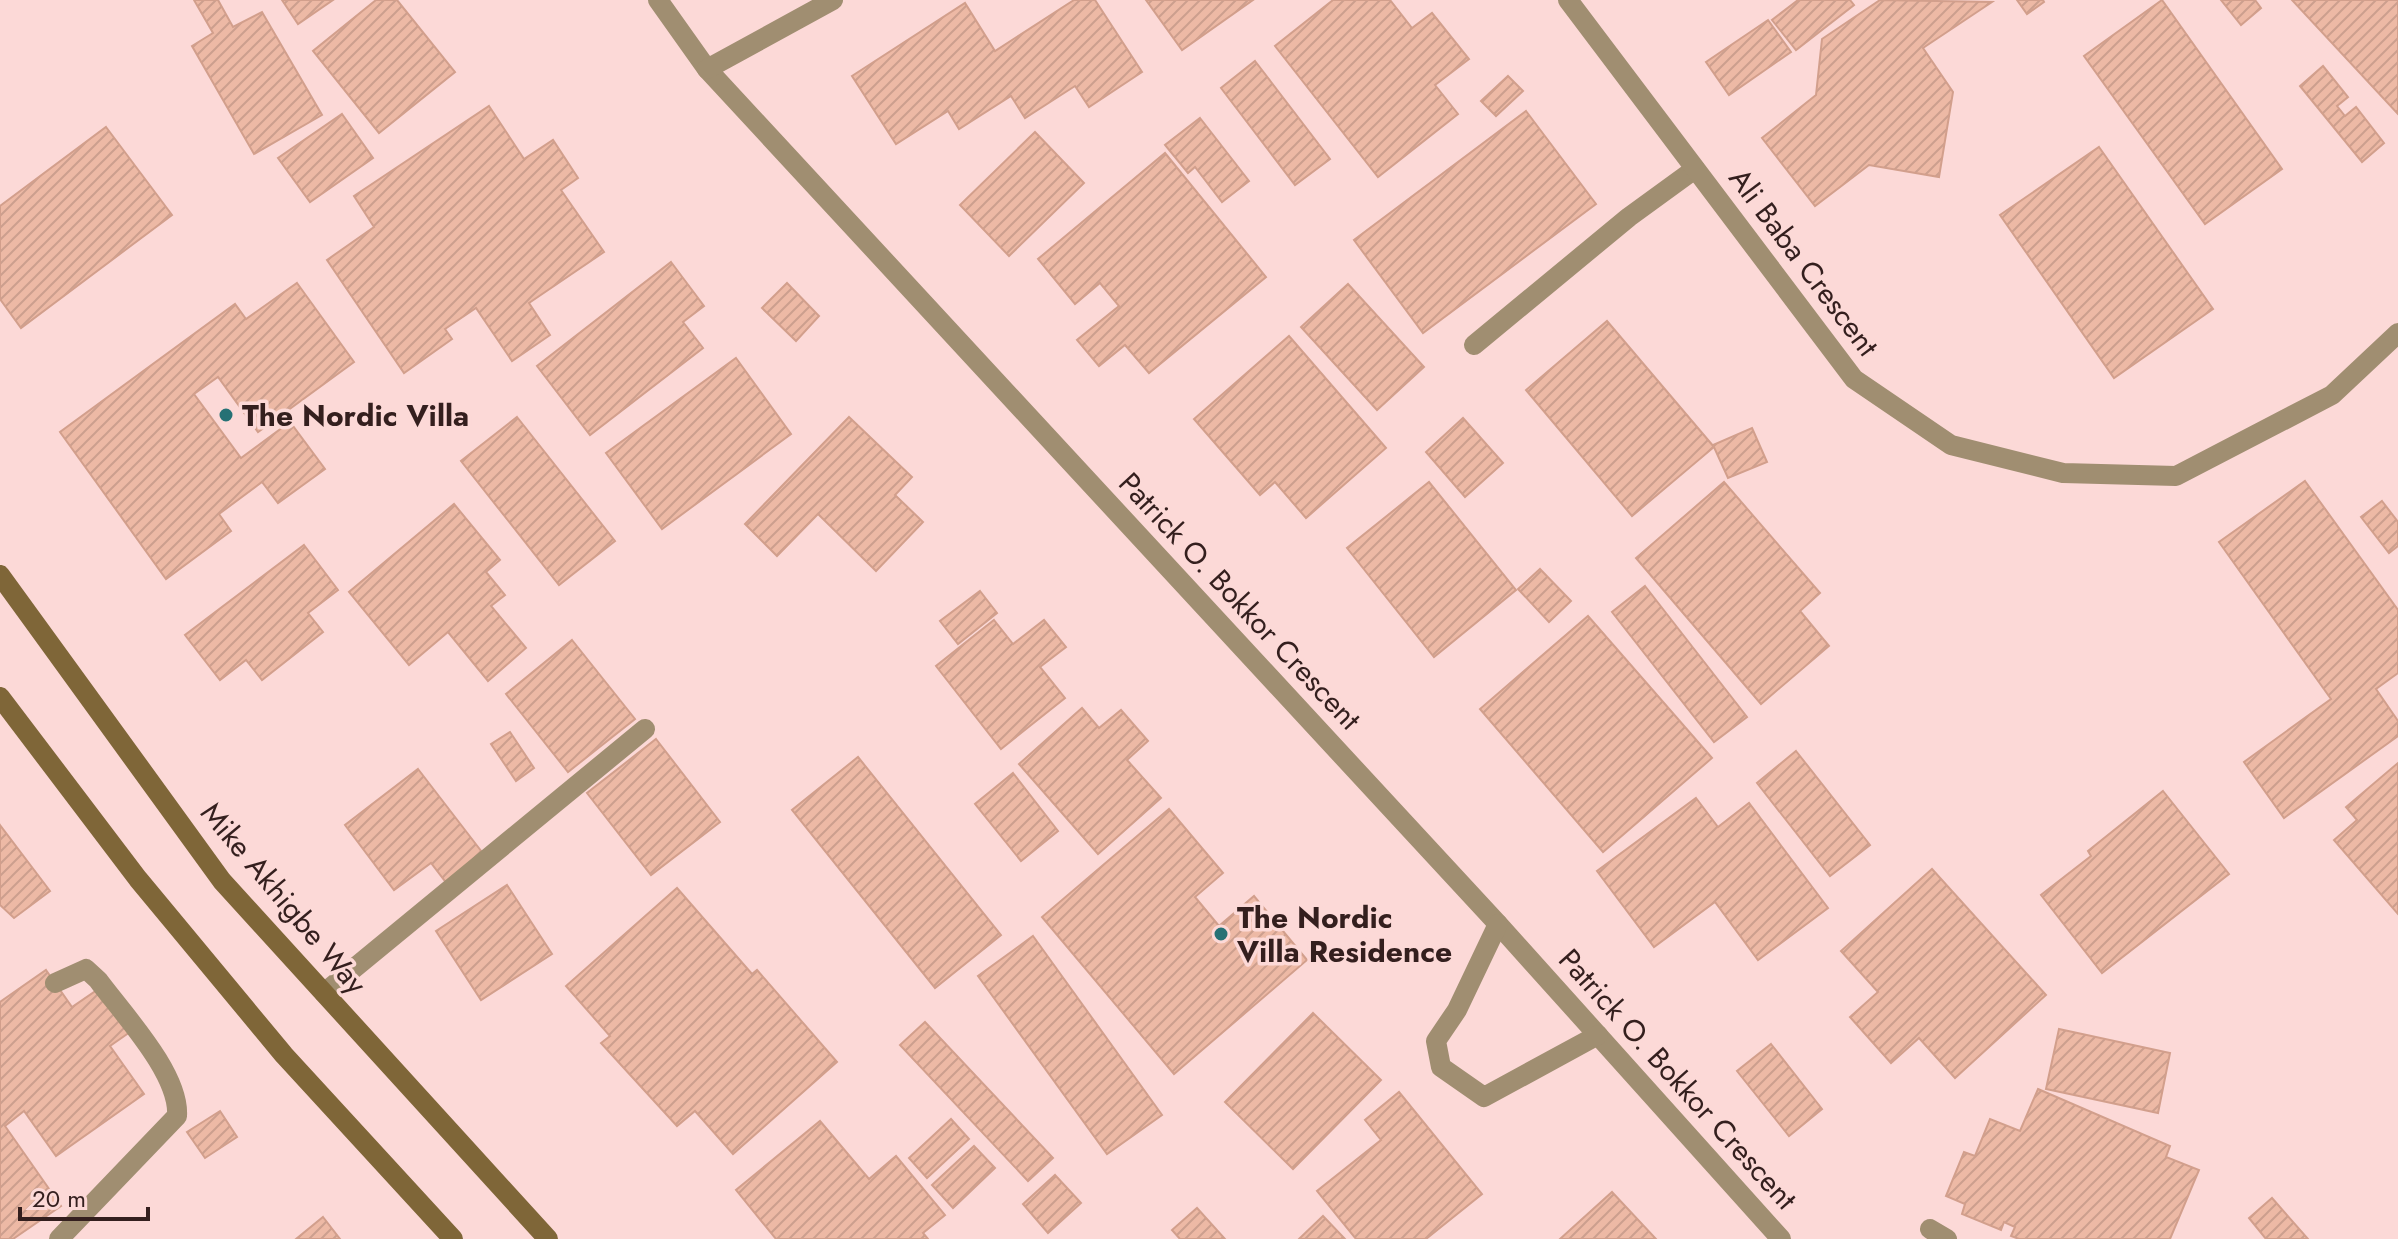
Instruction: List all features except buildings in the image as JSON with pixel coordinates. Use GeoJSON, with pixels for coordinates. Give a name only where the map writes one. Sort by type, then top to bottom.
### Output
{"type":"FeatureCollection","features":[{"type":"Feature","properties":{"kind":"street","name":"Patrick O. Bokkor Crescent"},"geometry":{"type":"LineString","coordinates":[[658,0],[707,69],[1498,924],[1781,1239]]}},
{"type":"Feature","properties":{"kind":"street"},"geometry":{"type":"LineString","coordinates":[[707,69],[833,0]]}},
{"type":"Feature","properties":{"kind":"street","name":"Ali Baba Crescent"},"geometry":{"type":"LineString","coordinates":[[1568,0],[1854,379],[1951,445],[2063,473],[2176,476],[2332,395],[2398,333]]}},
{"type":"Feature","properties":{"kind":"street"},"geometry":{"type":"LineString","coordinates":[[1474,345],[1629,217],[1695,169]]}},
{"type":"Feature","properties":{"kind":"street","name":"Mike Akhigbe Way"},"geometry":{"type":"LineString","coordinates":[[0,575],[222,881],[548,1239]]}},
{"type":"Feature","properties":{"kind":"street"},"geometry":{"type":"LineString","coordinates":[[0,697],[138,879],[264,1031],[453,1239]]}},
{"type":"Feature","properties":{"kind":"street"},"geometry":{"type":"LineString","coordinates":[[324,993],[645,729]]}},
{"type":"Feature","properties":{"kind":"street"},"geometry":{"type":"LineString","coordinates":[[1498,924],[1457,1010],[1436,1041],[1441,1067],[1484,1097],[1598,1035]]}},
{"type":"Feature","properties":{"kind":"street"},"geometry":{"type":"LineString","coordinates":[[55,983],[86,969],[98,980],[169,1078],[178,1103],[177,1116],[59,1239]]}},
{"type":"Feature","properties":{"kind":"place","name":"The Nordic Villa"},"geometry":{"type":"Point","coordinates":[226,415]}},
{"type":"Feature","properties":{"kind":"place","name":"The Nordic Villa Residence"},"geometry":{"type":"Point","coordinates":[1221,934]}}]}
